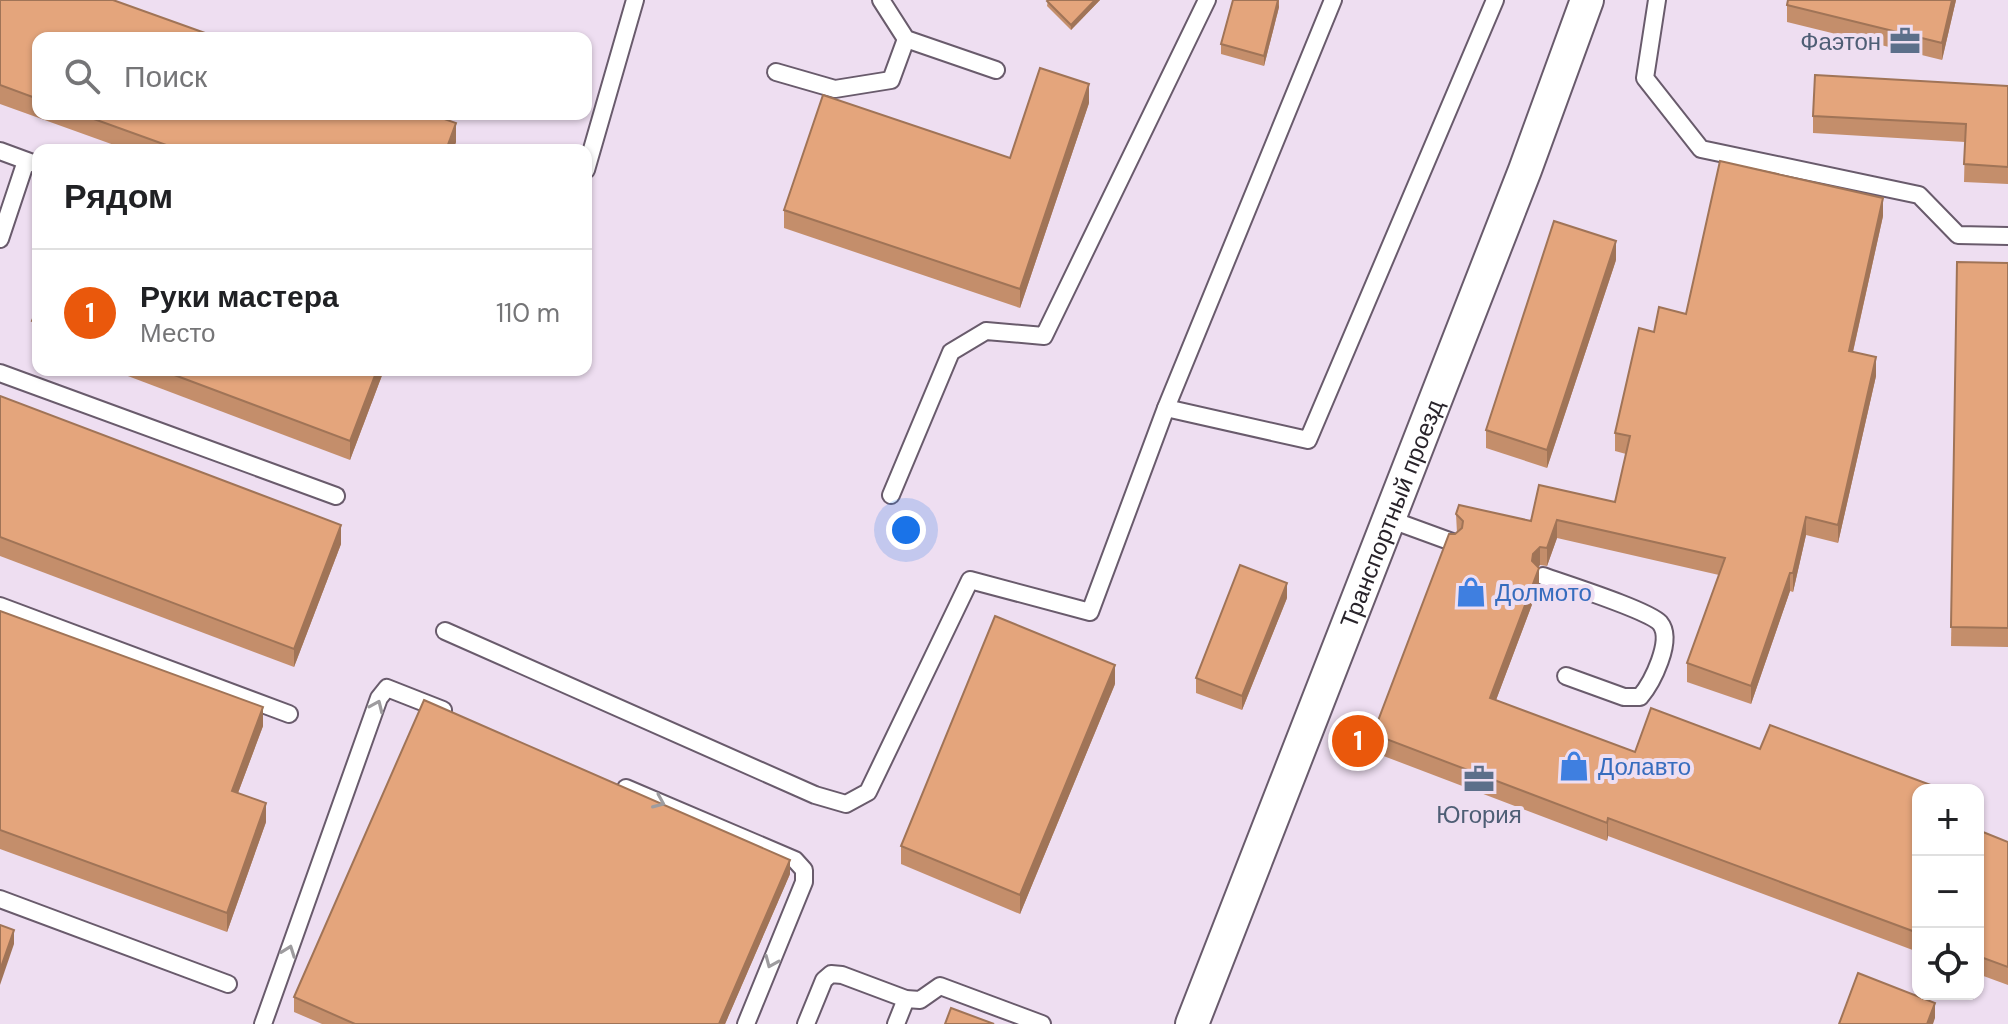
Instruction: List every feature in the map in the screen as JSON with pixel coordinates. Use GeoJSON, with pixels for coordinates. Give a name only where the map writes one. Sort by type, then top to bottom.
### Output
{"type":"FeatureCollection","features":[{"type":"Feature","properties":{"kind":"street","name":"Транспортный проезд"},"geometry":{"type":"LineString","coordinates":[[1192,1024],[1525,170],[1587,0]]}},
{"type":"Feature","properties":{"kind":"lane"},"geometry":{"type":"LineString","coordinates":[[592,149],[635,0]]}},
{"type":"Feature","properties":{"kind":"lane"},"geometry":{"type":"LineString","coordinates":[[881,0],[906,39],[996,70]]}},
{"type":"Feature","properties":{"kind":"lane"},"geometry":{"type":"LineString","coordinates":[[891,495],[951,352],[986,331],[1044,336],[1207,0]]}},
{"type":"Feature","properties":{"kind":"lane"},"geometry":{"type":"LineString","coordinates":[[445,631],[815,795],[846,804],[868,792],[970,580],[1090,612],[1166,408],[1333,0]]}},
{"type":"Feature","properties":{"kind":"lane"},"geometry":{"type":"LineString","coordinates":[[1166,408],[1308,440],[1495,0]]}},
{"type":"Feature","properties":{"kind":"lane"},"geometry":{"type":"LineString","coordinates":[[1657,0],[1645,78],[1701,149],[1919,195],[1958,235],[2008,236]]}},
{"type":"Feature","properties":{"kind":"lane"},"geometry":{"type":"LineString","coordinates":[[776,72],[835,89],[891,80],[906,39]]}},
{"type":"Feature","properties":{"kind":"lane"},"geometry":{"type":"LineString","coordinates":[[0,151],[32,163],[0,239]]}},
{"type":"Feature","properties":{"kind":"lane"},"geometry":{"type":"LineString","coordinates":[[0,373],[336,496]]}},
{"type":"Feature","properties":{"kind":"lane"},"geometry":{"type":"LineString","coordinates":[[1389,519],[1452,542]]}},
{"type":"Feature","properties":{"kind":"lane"},"geometry":{"type":"LineString","coordinates":[[1543,576],[1645,614],[1661,624],[1666,640],[1651,684],[1640,697],[1624,697],[1566,676]]}},
{"type":"Feature","properties":{"kind":"lane"},"geometry":{"type":"LineString","coordinates":[[0,606],[289,714]]}},
{"type":"Feature","properties":{"kind":"lane"},"geometry":{"type":"LineString","coordinates":[[263,1024],[379,698],[387,688],[457,716]]}},
{"type":"Feature","properties":{"kind":"lane"},"geometry":{"type":"LineString","coordinates":[[604,779],[795,860],[804,870],[804,882],[746,1024]]}},
{"type":"Feature","properties":{"kind":"lane"},"geometry":{"type":"LineString","coordinates":[[0,899],[228,984]]}},
{"type":"Feature","properties":{"kind":"lane"},"geometry":{"type":"LineString","coordinates":[[806,1024],[824,980],[831,974],[842,975],[906,999],[920,1000],[940,986],[1042,1024]]}},
{"type":"Feature","properties":{"kind":"lane"},"geometry":{"type":"LineString","coordinates":[[896,1024],[906,999]]}},
{"type":"Feature","properties":{"kind":"building"},"geometry":{"type":"Polygon","coordinates":[[[0,0],[113,0],[202,32],[32,32],[32,97],[0,85],[0,0]]]}},
{"type":"Feature","properties":{"kind":"building"},"geometry":{"type":"Polygon","coordinates":[[[1048,0],[1095,0],[1071,25],[1048,0]]]}},
{"type":"Feature","properties":{"kind":"building"},"geometry":{"type":"Polygon","coordinates":[[[1233,0],[1278,0],[1264,56],[1221,44],[1233,0]]]}},
{"type":"Feature","properties":{"kind":"building"},"geometry":{"type":"Polygon","coordinates":[[[1788,0],[1952,0],[1942,43],[1787,5],[1788,0]]]}},
{"type":"Feature","properties":{"kind":"building"},"geometry":{"type":"Polygon","coordinates":[[[1040,68],[1089,84],[1020,289],[784,210],[823,95],[1010,158],[1040,68]]]}},
{"type":"Feature","properties":{"kind":"building"},"geometry":{"type":"Polygon","coordinates":[[[1815,75],[2008,86],[2008,167],[1964,164],[1966,124],[1813,116],[1815,75]]]}},
{"type":"Feature","properties":{"kind":"building"},"geometry":{"type":"Polygon","coordinates":[[[97,120],[447,120],[456,123],[448,144],[163,144],[97,120]]]}},
{"type":"Feature","properties":{"kind":"building"},"geometry":{"type":"Polygon","coordinates":[[[1720,161],[1883,198],[1849,351],[1876,357],[1838,525],[1806,517],[1793,573],[1790,573],[1751,686],[1687,663],[1725,558],[1557,520],[1547,548],[1540,547],[1533,554],[1532,561],[1539,568],[1490,698],[1635,752],[1651,708],[1760,749],[1770,725],[1928,784],[1912,784],[1912,931],[1608,818],[1607,823],[1373,734],[1449,534],[1455,534],[1462,528],[1463,521],[1456,514],[1459,505],[1531,521],[1539,485],[1615,502],[1630,436],[1615,433],[1639,328],[1654,332],[1659,307],[1686,314],[1720,161]]]}},
{"type":"Feature","properties":{"kind":"building"},"geometry":{"type":"Polygon","coordinates":[[[1554,221],[1616,241],[1547,450],[1486,430],[1554,221]]]}},
{"type":"Feature","properties":{"kind":"building"},"geometry":{"type":"Polygon","coordinates":[[[1957,262],[2008,263],[2008,628],[1951,627],[1957,262]]]}},
{"type":"Feature","properties":{"kind":"building"},"geometry":{"type":"Polygon","coordinates":[[[177,376],[375,376],[350,441],[177,376]]]}},
{"type":"Feature","properties":{"kind":"building"},"geometry":{"type":"Polygon","coordinates":[[[0,396],[341,525],[294,649],[0,537],[0,396]]]}},
{"type":"Feature","properties":{"kind":"building"},"geometry":{"type":"Polygon","coordinates":[[[1240,565],[1287,583],[1242,696],[1196,678],[1240,565]]]}},
{"type":"Feature","properties":{"kind":"building"},"geometry":{"type":"Polygon","coordinates":[[[0,611],[263,707],[232,791],[266,803],[227,913],[0,830],[0,611]]]}},
{"type":"Feature","properties":{"kind":"building"},"geometry":{"type":"Polygon","coordinates":[[[995,616],[1115,665],[1020,895],[901,846],[995,616]]]}},
{"type":"Feature","properties":{"kind":"building"},"geometry":{"type":"Polygon","coordinates":[[[424,700],[790,860],[719,1024],[355,1024],[294,997],[424,700]]]}},
{"type":"Feature","properties":{"kind":"building"},"geometry":{"type":"Polygon","coordinates":[[[1984,832],[2008,842],[2008,967],[1984,958],[1984,832]]]}},
{"type":"Feature","properties":{"kind":"building"},"geometry":{"type":"Polygon","coordinates":[[[0,925],[14,930],[0,970],[0,925]]]}},
{"type":"Feature","properties":{"kind":"building"},"geometry":{"type":"Polygon","coordinates":[[[1858,973],[1912,994],[1912,1000],[1935,1003],[1927,1024],[1839,1024],[1858,973]]]}},
{"type":"Feature","properties":{"kind":"building"},"geometry":{"type":"Polygon","coordinates":[[[951,1008],[994,1024],[945,1024],[951,1008]]]}},
{"type":"Feature","properties":{"kind":"place","name":"Фаэтон"},"geometry":{"type":"Point","coordinates":[1905,41]}},
{"type":"Feature","properties":{"kind":"place","name":"Долмото"},"geometry":{"type":"Point","coordinates":[1471,592]}},
{"type":"Feature","properties":{"kind":"place","name":"Руки мастера"},"geometry":{"type":"Point","coordinates":[1358,741]}},
{"type":"Feature","properties":{"kind":"place","name":"Долавто"},"geometry":{"type":"Point","coordinates":[1574,766]}},
{"type":"Feature","properties":{"kind":"place","name":"Югория"},"geometry":{"type":"Point","coordinates":[1479,779]}}]}
